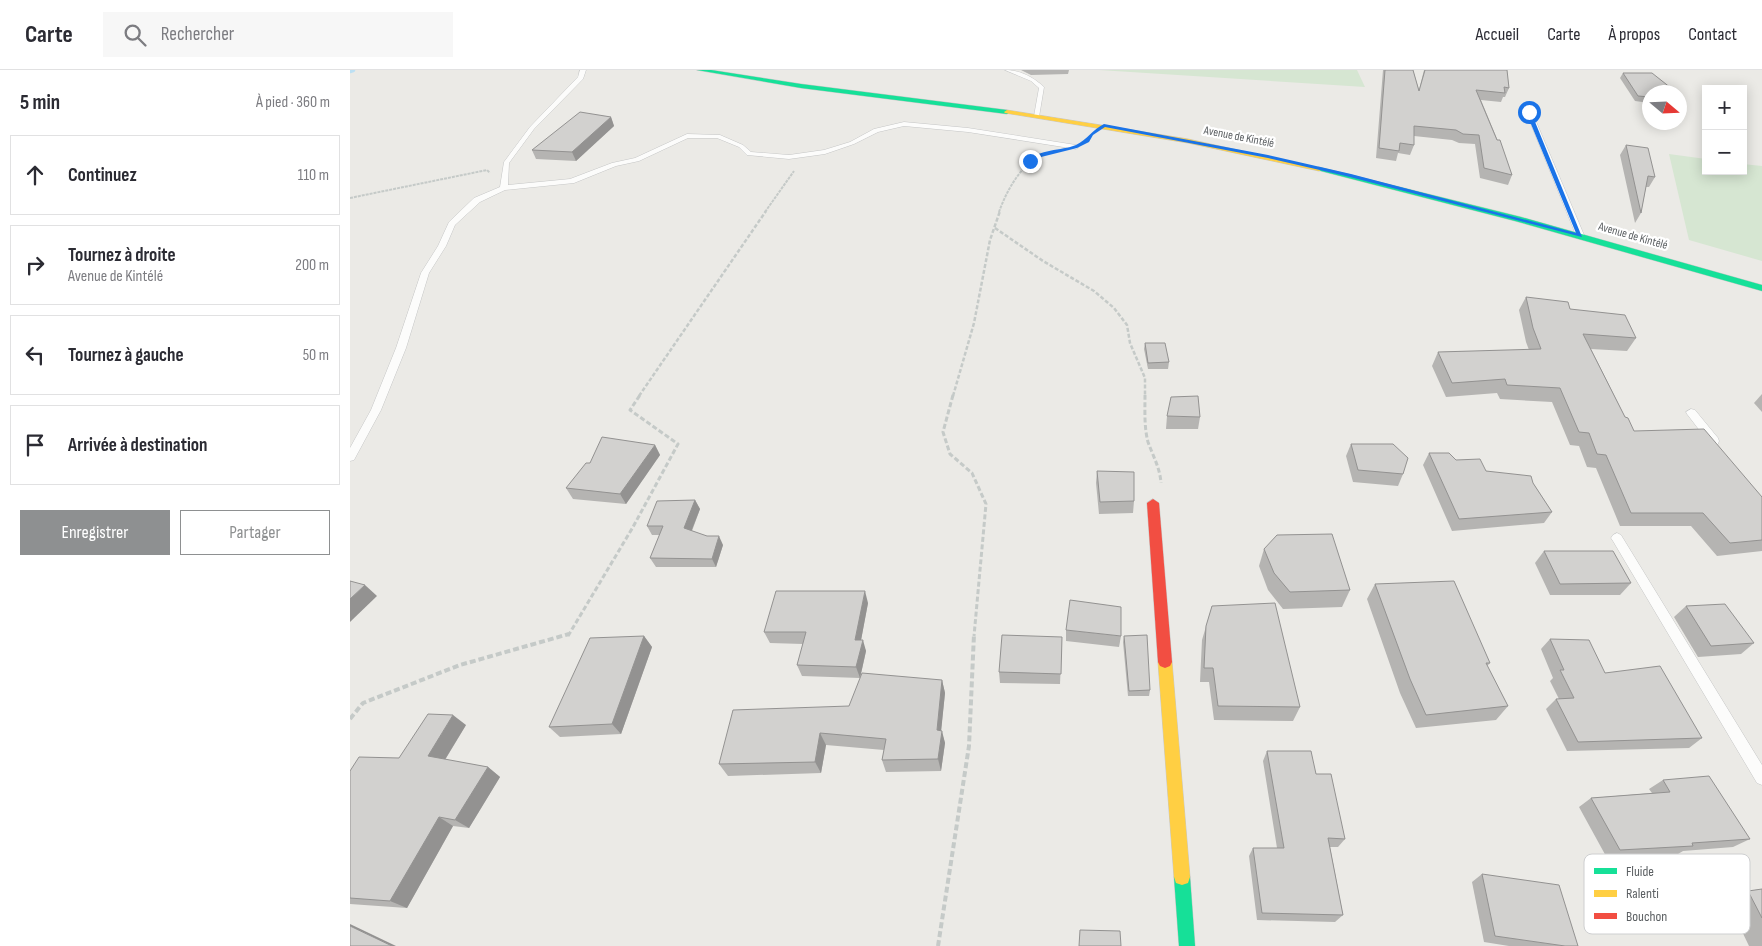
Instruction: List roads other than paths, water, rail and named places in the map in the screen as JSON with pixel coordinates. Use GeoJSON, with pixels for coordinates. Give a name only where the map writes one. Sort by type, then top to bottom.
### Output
{"type":"FeatureCollection","features":[{"type":"Feature","properties":{"kind":"main road","name":"Avenue de Kintélé"},"geometry":{"type":"LineString","coordinates":[[700,70],[839,92],[1104,125],[1268,156],[1434,196],[1580,235],[1762,288]]}},
{"type":"Feature","properties":{"kind":"main road"},"geometry":{"type":"LineString","coordinates":[[1153,503],[1187,946]]}},
{"type":"Feature","properties":{"kind":"lane"},"geometry":{"type":"LineString","coordinates":[[504,188],[506,163],[532,128],[581,78],[583,70]]}},
{"type":"Feature","properties":{"kind":"lane"},"geometry":{"type":"LineString","coordinates":[[1008,70],[1033,80],[1042,88],[1038,116]]}},
{"type":"Feature","properties":{"kind":"lane"},"geometry":{"type":"LineString","coordinates":[[1529,112],[1580,235]]}},
{"type":"Feature","properties":{"kind":"lane"},"geometry":{"type":"LineString","coordinates":[[350,457],[376,410],[401,348],[425,274],[442,246],[452,224],[477,200],[504,188],[571,181],[614,164],[637,160],[686,136],[718,136],[741,146],[749,154],[789,157],[825,152],[852,143],[876,130],[904,124],[968,130],[1076,147]]}},
{"type":"Feature","properties":{"kind":"lane"},"geometry":{"type":"LineString","coordinates":[[1691,412],[1720,449]]}},
{"type":"Feature","properties":{"kind":"lane"},"geometry":{"type":"LineString","coordinates":[[1617,538],[1762,778]]}}]}
